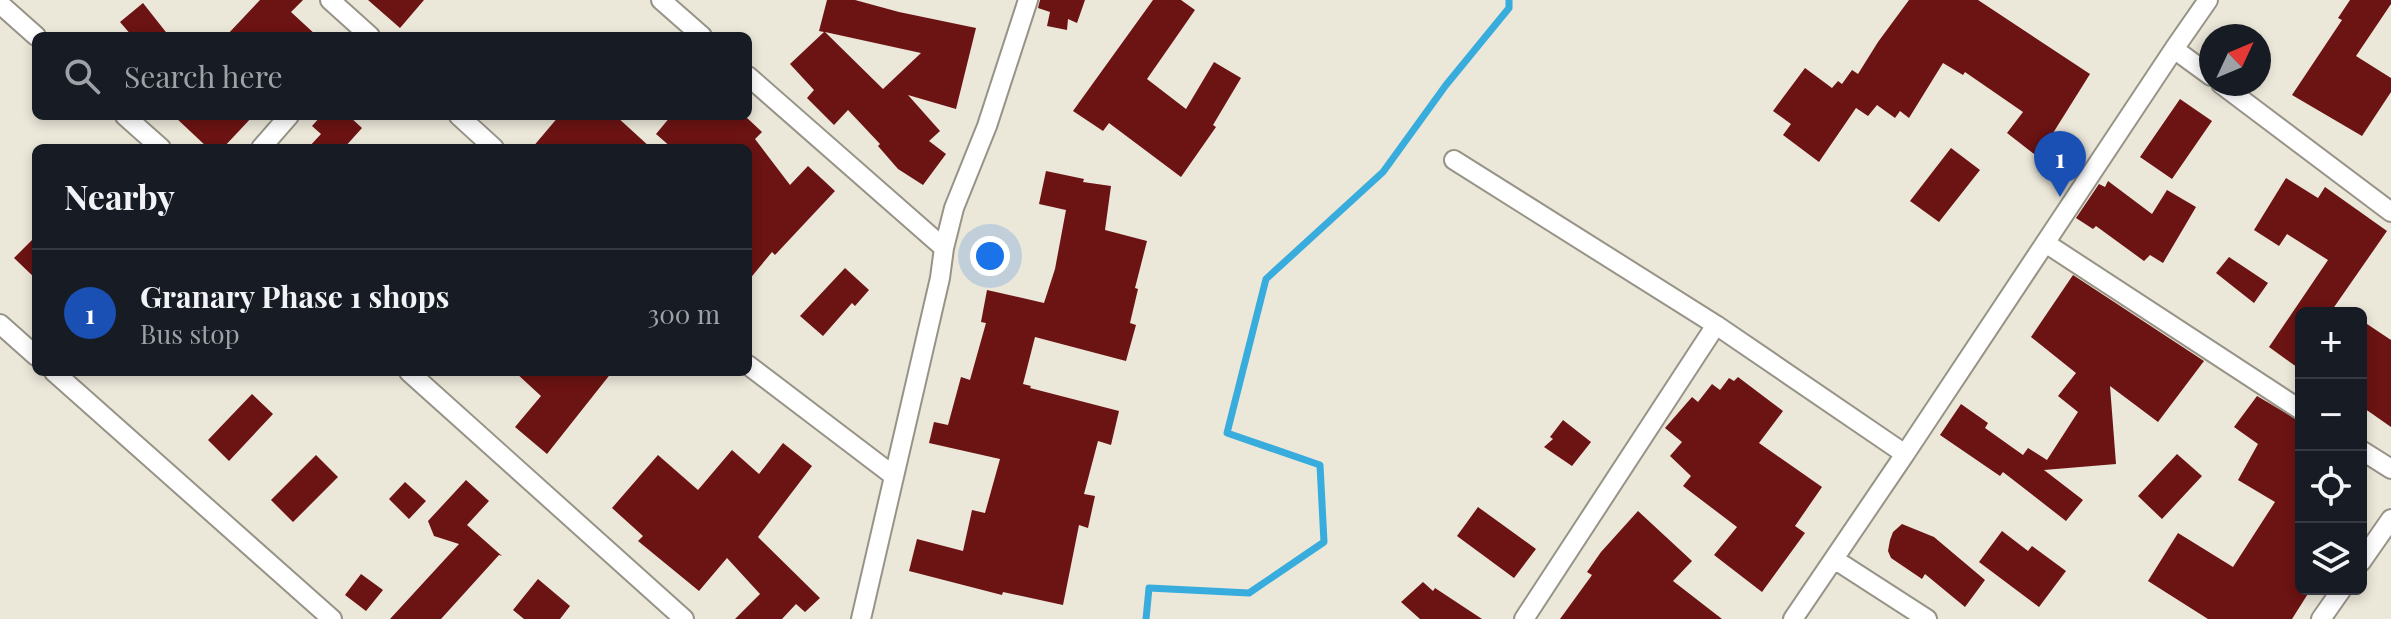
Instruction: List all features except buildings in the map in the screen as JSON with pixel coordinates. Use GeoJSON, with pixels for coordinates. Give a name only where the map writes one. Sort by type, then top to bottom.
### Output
{"type":"FeatureCollection","features":[{"type":"Feature","properties":{"kind":"street"},"geometry":{"type":"LineString","coordinates":[[330,0],[362,32]]}},
{"type":"Feature","properties":{"kind":"street"},"geometry":{"type":"LineString","coordinates":[[661,0],[697,32]]}},
{"type":"Feature","properties":{"kind":"street"},"geometry":{"type":"LineString","coordinates":[[861,619],[954,208],[987,126],[1028,0]]}},
{"type":"Feature","properties":{"kind":"street"},"geometry":{"type":"LineString","coordinates":[[1793,619],[2208,0]]}},
{"type":"Feature","properties":{"kind":"street"},"geometry":{"type":"LineString","coordinates":[[0,4],[32,32]]}},
{"type":"Feature","properties":{"kind":"street"},"geometry":{"type":"LineString","coordinates":[[2174,49],[2199,67]]}},
{"type":"Feature","properties":{"kind":"street"},"geometry":{"type":"LineString","coordinates":[[752,80],[944,248]]}},
{"type":"Feature","properties":{"kind":"street"},"geometry":{"type":"LineString","coordinates":[[2237,96],[2391,212]]}},
{"type":"Feature","properties":{"kind":"street"},"geometry":{"type":"LineString","coordinates":[[130,120],[156,144]]}},
{"type":"Feature","properties":{"kind":"street"},"geometry":{"type":"LineString","coordinates":[[264,144],[286,120]]}},
{"type":"Feature","properties":{"kind":"street"},"geometry":{"type":"LineString","coordinates":[[463,120],[490,144]]}},
{"type":"Feature","properties":{"kind":"street"},"geometry":{"type":"LineString","coordinates":[[1454,160],[1716,325],[1905,454]]}},
{"type":"Feature","properties":{"kind":"street"},"geometry":{"type":"LineString","coordinates":[[2047,244],[2295,406]]}},
{"type":"Feature","properties":{"kind":"street"},"geometry":{"type":"LineString","coordinates":[[0,324],[32,352]]}},
{"type":"Feature","properties":{"kind":"street"},"geometry":{"type":"LineString","coordinates":[[1524,619],[1716,325]]}},
{"type":"Feature","properties":{"kind":"street"},"geometry":{"type":"LineString","coordinates":[[752,368],[894,476]]}},
{"type":"Feature","properties":{"kind":"street"},"geometry":{"type":"LineString","coordinates":[[59,376],[332,619]]}},
{"type":"Feature","properties":{"kind":"street"},"geometry":{"type":"LineString","coordinates":[[413,376],[684,619]]}},
{"type":"Feature","properties":{"kind":"street"},"geometry":{"type":"LineString","coordinates":[[2363,451],[2391,469]]}},
{"type":"Feature","properties":{"kind":"street"},"geometry":{"type":"LineString","coordinates":[[2367,553],[2391,519]]}},
{"type":"Feature","properties":{"kind":"street"},"geometry":{"type":"LineString","coordinates":[[1834,559],[1927,619]]}},
{"type":"Feature","properties":{"kind":"street"},"geometry":{"type":"LineString","coordinates":[[2321,619],[2338,595]]}},
{"type":"Feature","properties":{"kind":"waterway"},"geometry":{"type":"LineString","coordinates":[[1146,619],[1149,588],[1249,593],[1324,542],[1320,465],[1227,433],[1266,279],[1383,172],[1446,85],[1509,8],[1509,0]]}},
{"type":"Feature","properties":{"kind":"place","name":"Granary Phase 1 shops"},"geometry":{"type":"Point","coordinates":[2060,197]}}]}
